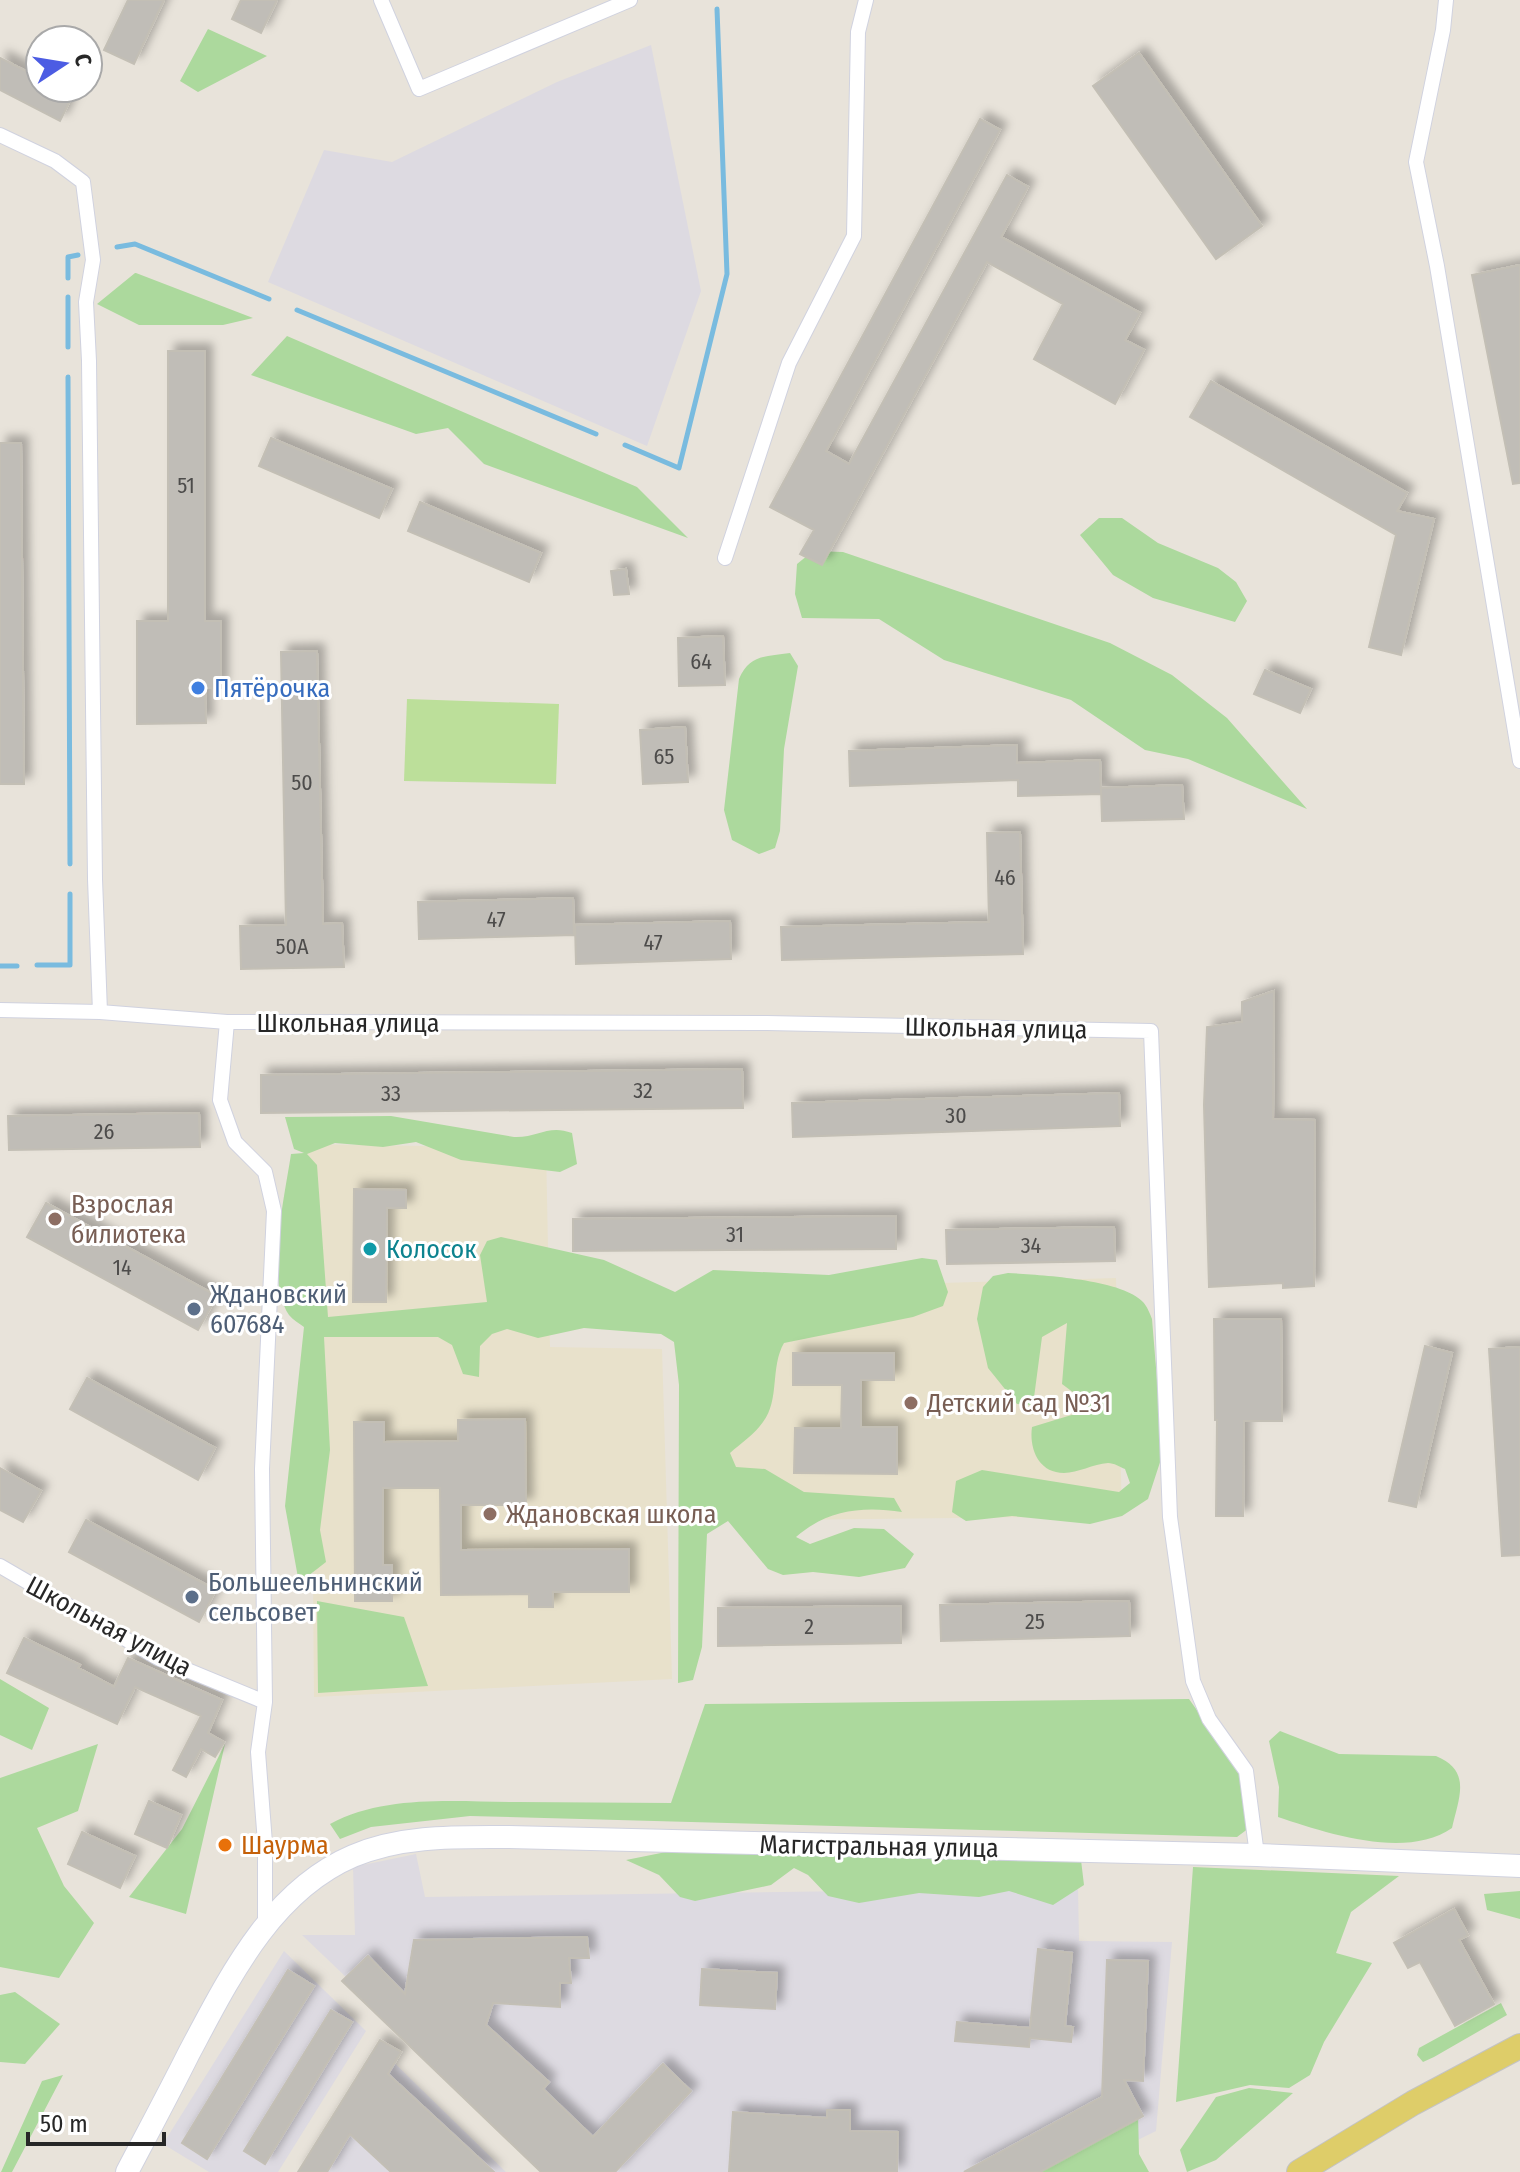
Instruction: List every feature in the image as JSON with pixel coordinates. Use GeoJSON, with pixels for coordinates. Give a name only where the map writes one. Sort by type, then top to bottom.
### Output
{"type":"FeatureCollection","features":[{"type":"Feature","properties":{"kind":"main road"},"geometry":{"type":"LineString","coordinates":[[1299,2172],[1413,2103],[1520,2046]]}},
{"type":"Feature","properties":{"kind":"street"},"geometry":{"type":"LineString","coordinates":[[381,0],[419,89],[630,0]]}},
{"type":"Feature","properties":{"kind":"street"},"geometry":{"type":"LineString","coordinates":[[725,558],[789,363],[854,236],[858,32],[866,0]]}},
{"type":"Feature","properties":{"kind":"street"},"geometry":{"type":"LineString","coordinates":[[1446,0],[1443,30],[1416,162],[1437,266],[1520,761]]}},
{"type":"Feature","properties":{"kind":"street"},"geometry":{"type":"LineString","coordinates":[[0,135],[55,161],[83,182],[93,260],[86,302],[94,832],[100,1012]]}},
{"type":"Feature","properties":{"kind":"street","name":"Школьная улица"},"geometry":{"type":"LineString","coordinates":[[0,1010],[100,1012],[227,1022],[767,1023],[1151,1031],[1170,1517],[1193,1681],[1209,1719],[1246,1771],[1257,1855]]}},
{"type":"Feature","properties":{"kind":"street"},"geometry":{"type":"LineString","coordinates":[[227,1022],[220,1100],[235,1142],[265,1172],[274,1211],[262,1469],[265,1702],[258,1752],[265,1843],[265,1925]]}},
{"type":"Feature","properties":{"kind":"street","name":"Школьная улица"},"geometry":{"type":"LineString","coordinates":[[0,1566],[158,1658],[265,1702]]}},
{"type":"Feature","properties":{"kind":"street","name":"Магистральная улица"},"geometry":{"type":"LineString","coordinates":[[127,2172],[229,1977],[265,1925],[316,1876],[352,1856],[379,1847],[415,1840],[509,1837],[1257,1855],[1520,1866]]}},
{"type":"Feature","properties":{"kind":"shaded area"},"geometry":{"type":"Polygon","coordinates":[[[651,45],[701,291],[647,446],[268,282],[324,150],[392,162],[557,82],[651,45]]]}},
{"type":"Feature","properties":{"kind":"shaded area","name":"Ждановская школа"},"geometry":{"type":"Polygon","coordinates":[[[305,1144],[546,1148],[550,1347],[662,1349],[672,1679],[314,1697],[311,1343],[305,1144]]]}},
{"type":"Feature","properties":{"kind":"shaded area","name":"Детский сад №31"},"geometry":{"type":"Polygon","coordinates":[[[1116,1278],[1122,1516],[705,1521],[701,1290],[1116,1278]]]}},
{"type":"Feature","properties":{"kind":"shaded area"},"geometry":{"type":"Polygon","coordinates":[[[416,1854],[425,1897],[1078,1888],[1079,1941],[1172,1942],[1156,2131],[1073,2172],[550,2172],[302,1935],[355,1935],[353,1867],[416,1854]]]}},
{"type":"Feature","properties":{"kind":"shaded area"},"geometry":{"type":"Polygon","coordinates":[[[284,1951],[366,2031],[278,2172],[209,2172],[163,2144],[284,1951]]]}},
{"type":"Feature","properties":{"kind":"shaded area"},"geometry":{"type":"Polygon","coordinates":[[[377,2046],[506,2172],[303,2172],[377,2046]]]}},
{"type":"Feature","properties":{"kind":"green space"},"geometry":{"type":"Polygon","coordinates":[[[208,29],[267,56],[198,92],[180,81],[208,29]]]}},
{"type":"Feature","properties":{"kind":"green space"},"geometry":{"type":"Polygon","coordinates":[[[135,273],[253,318],[223,325],[139,325],[97,304],[135,273]]]}},
{"type":"Feature","properties":{"kind":"green space"},"geometry":{"type":"Polygon","coordinates":[[[287,336],[637,487],[688,538],[484,464],[448,428],[416,434],[251,375],[287,336]]]}},
{"type":"Feature","properties":{"kind":"green space"},"geometry":{"type":"Polygon","coordinates":[[[1099,518],[1122,518],[1158,543],[1218,568],[1236,582],[1247,601],[1235,622],[1153,598],[1113,575],[1080,535],[1099,518]]]}},
{"type":"Feature","properties":{"kind":"green space"},"geometry":{"type":"Polygon","coordinates":[[[813,551],[843,552],[1110,643],[1172,675],[1227,718],[1307,809],[1188,759],[1145,750],[1071,700],[944,660],[879,619],[802,618],[795,594],[797,564],[813,551]]]}},
{"type":"Feature","properties":{"kind":"green space"},"geometry":{"type":"Polygon","coordinates":[[[790,653],[798,666],[784,749],[780,831],[775,848],[759,854],[732,840],[724,810],[739,679],[753,661],[790,653]]]}},
{"type":"Feature","properties":{"kind":"green space"},"geometry":{"type":"Polygon","coordinates":[[[407,699],[559,704],[556,784],[404,781],[407,699]]]}},
{"type":"Feature","properties":{"kind":"green space"},"geometry":{"type":"Polygon","coordinates":[[[391,1116],[514,1137],[556,1130],[572,1133],[577,1164],[560,1172],[461,1160],[416,1142],[383,1147],[335,1143],[307,1154],[317,1165],[328,1317],[487,1302],[480,1255],[487,1241],[501,1237],[604,1260],[675,1292],[713,1270],[829,1275],[922,1258],[937,1260],[948,1292],[943,1306],[913,1317],[784,1343],[777,1362],[768,1413],[756,1430],[730,1453],[736,1467],[765,1469],[804,1492],[894,1498],[902,1512],[846,1512],[820,1521],[796,1537],[810,1544],[854,1528],[884,1529],[914,1554],[905,1568],[859,1577],[813,1572],[783,1575],[768,1569],[728,1521],[707,1534],[702,1647],[693,1680],[678,1683],[679,1385],[674,1342],[661,1334],[584,1328],[538,1338],[507,1329],[492,1334],[480,1346],[479,1377],[463,1374],[452,1345],[438,1337],[324,1337],[330,1450],[320,1530],[326,1562],[299,1583],[285,1506],[304,1327],[289,1315],[282,1300],[278,1259],[281,1214],[291,1154],[304,1153],[294,1149],[285,1117],[391,1116]]]}},
{"type":"Feature","properties":{"kind":"green space"},"geometry":{"type":"Polygon","coordinates":[[[1008,1273],[1059,1277],[1118,1288],[1143,1302],[1148,1310],[1152,1319],[1163,1453],[1148,1499],[1122,1516],[1090,1524],[1012,1516],[966,1521],[952,1512],[956,1481],[982,1470],[1119,1492],[1130,1483],[1125,1469],[1112,1464],[1064,1473],[1048,1469],[1037,1458],[1032,1443],[1032,1427],[1078,1413],[1086,1402],[1062,1384],[1067,1323],[1042,1337],[1033,1405],[1017,1404],[988,1368],[977,1319],[983,1287],[993,1276],[1008,1273]]]}},
{"type":"Feature","properties":{"kind":"green space"},"geometry":{"type":"Polygon","coordinates":[[[317,1601],[404,1617],[428,1686],[318,1693],[317,1601]]]}},
{"type":"Feature","properties":{"kind":"green space"},"geometry":{"type":"Polygon","coordinates":[[[0,1679],[49,1708],[32,1750],[0,1735],[0,1679]]]}},
{"type":"Feature","properties":{"kind":"green space"},"geometry":{"type":"Polygon","coordinates":[[[1189,1699],[1240,1771],[1249,1828],[1237,1837],[470,1816],[371,1827],[340,1839],[330,1824],[374,1808],[421,1802],[671,1803],[705,1704],[1189,1699]]]}},
{"type":"Feature","properties":{"kind":"green space"},"geometry":{"type":"Polygon","coordinates":[[[1280,1731],[1339,1754],[1436,1756],[1447,1762],[1455,1769],[1460,1786],[1452,1828],[1412,1842],[1389,1843],[1342,1836],[1278,1817],[1279,1787],[1269,1741],[1280,1731]]]}},
{"type":"Feature","properties":{"kind":"green space"},"geometry":{"type":"Polygon","coordinates":[[[98,1744],[78,1811],[37,1828],[64,1886],[94,1923],[59,1978],[0,1967],[0,1778],[98,1744]]]}},
{"type":"Feature","properties":{"kind":"green space"},"geometry":{"type":"Polygon","coordinates":[[[225,1744],[186,1914],[129,1897],[182,1829],[225,1744]]]}},
{"type":"Feature","properties":{"kind":"green space"},"geometry":{"type":"Polygon","coordinates":[[[681,1849],[1081,1860],[1084,1885],[1053,1905],[1009,1891],[979,1897],[919,1893],[859,1903],[828,1896],[808,1875],[794,1868],[771,1885],[695,1901],[680,1897],[659,1875],[626,1860],[681,1849]]]}},
{"type":"Feature","properties":{"kind":"green space"},"geometry":{"type":"Polygon","coordinates":[[[1193,1867],[1399,1876],[1351,1912],[1336,1953],[1372,1963],[1324,2042],[1310,2075],[1289,2088],[1250,2085],[1176,2102],[1193,1867]]]}},
{"type":"Feature","properties":{"kind":"green space"},"geometry":{"type":"Polygon","coordinates":[[[1520,1891],[1520,1919],[1487,1910],[1484,1894],[1520,1891]]]}},
{"type":"Feature","properties":{"kind":"green space"},"geometry":{"type":"Polygon","coordinates":[[[15,1992],[60,2024],[25,2064],[0,2062],[0,1995],[15,1992]]]}},
{"type":"Feature","properties":{"kind":"green space"},"geometry":{"type":"Polygon","coordinates":[[[1501,2003],[1507,2015],[1423,2062],[1417,2055],[1419,2048],[1501,2003]]]}},
{"type":"Feature","properties":{"kind":"green space"},"geometry":{"type":"Polygon","coordinates":[[[63,2075],[12,2172],[1,2172],[42,2081],[63,2075]]]}},
{"type":"Feature","properties":{"kind":"green space"},"geometry":{"type":"Polygon","coordinates":[[[1249,2088],[1293,2093],[1216,2160],[1187,2172],[1180,2150],[1216,2097],[1249,2088]]]}},
{"type":"Feature","properties":{"kind":"green space"},"geometry":{"type":"Polygon","coordinates":[[[1138,2114],[1139,2154],[1149,2172],[1041,2172],[1138,2114]]]}},
{"type":"Feature","properties":{"kind":"building"},"geometry":{"type":"Polygon","coordinates":[[[128,0],[164,0],[134,64],[104,50],[128,0]]]}},
{"type":"Feature","properties":{"kind":"building"},"geometry":{"type":"Polygon","coordinates":[[[241,0],[277,0],[261,33],[232,19],[241,0]]]}},
{"type":"Feature","properties":{"kind":"building"},"geometry":{"type":"Polygon","coordinates":[[[1139,53],[1262,226],[1216,259],[1093,86],[1139,53]]]}},
{"type":"Feature","properties":{"kind":"building"},"geometry":{"type":"Polygon","coordinates":[[[0,58],[24,70],[24,102],[0,90],[0,58]]]}},
{"type":"Feature","properties":{"kind":"building"},"geometry":{"type":"Polygon","coordinates":[[[27,104],[68,104],[60,121],[27,104]]]}},
{"type":"Feature","properties":{"kind":"building"},"geometry":{"type":"Polygon","coordinates":[[[980,119],[1000,130],[826,451],[849,464],[1007,175],[1028,187],[1001,237],[1140,313],[1125,340],[1144,350],[1115,404],[1034,359],[1063,304],[987,262],[822,565],[800,554],[814,530],[770,507],[980,119]]]}},
{"type":"Feature","properties":{"kind":"building"},"geometry":{"type":"Polygon","coordinates":[[[1520,265],[1520,483],[1513,484],[1472,275],[1520,265]]]}},
{"type":"Feature","properties":{"kind":"building"},"geometry":{"type":"Polygon","coordinates":[[[168,351],[205,351],[205,621],[221,621],[221,688],[205,688],[206,723],[137,724],[137,621],[168,621],[168,351]]]}},
{"type":"Feature","properties":{"kind":"building"},"geometry":{"type":"Polygon","coordinates":[[[1211,381],[1407,493],[1397,511],[1434,519],[1401,655],[1369,647],[1396,535],[1190,417],[1211,381]]]}},
{"type":"Feature","properties":{"kind":"building"},"geometry":{"type":"Polygon","coordinates":[[[271,438],[392,489],[379,518],[259,466],[271,438]]]}},
{"type":"Feature","properties":{"kind":"building"},"geometry":{"type":"Polygon","coordinates":[[[0,443],[21,443],[24,784],[0,784],[0,443]]]}},
{"type":"Feature","properties":{"kind":"building"},"geometry":{"type":"Polygon","coordinates":[[[420,502],[541,553],[529,582],[408,531],[420,502]]]}},
{"type":"Feature","properties":{"kind":"building"},"geometry":{"type":"Polygon","coordinates":[[[626,569],[629,594],[614,595],[611,571],[626,569]]]}},
{"type":"Feature","properties":{"kind":"building"},"geometry":{"type":"Polygon","coordinates":[[[723,636],[725,685],[679,686],[678,638],[723,636]]]}},
{"type":"Feature","properties":{"kind":"building"},"geometry":{"type":"Polygon","coordinates":[[[317,651],[323,924],[342,923],[344,967],[241,969],[240,926],[286,925],[281,652],[317,651]]]}},
{"type":"Feature","properties":{"kind":"building"},"geometry":{"type":"Polygon","coordinates":[[[1265,670],[1311,689],[1300,713],[1254,694],[1265,670]]]}},
{"type":"Feature","properties":{"kind":"building"},"geometry":{"type":"Polygon","coordinates":[[[685,727],[688,782],[643,784],[640,730],[685,727]]]}},
{"type":"Feature","properties":{"kind":"building"},"geometry":{"type":"Polygon","coordinates":[[[1017,745],[1017,763],[1100,760],[1101,794],[1018,796],[1018,780],[850,786],[849,751],[1017,745]]]}},
{"type":"Feature","properties":{"kind":"building"},"geometry":{"type":"Polygon","coordinates":[[[1182,785],[1184,819],[1102,821],[1101,788],[1182,785]]]}},
{"type":"Feature","properties":{"kind":"building"},"geometry":{"type":"Polygon","coordinates":[[[1020,832],[1023,954],[782,960],[781,927],[989,922],[987,833],[1020,832]]]}},
{"type":"Feature","properties":{"kind":"building"},"geometry":{"type":"Polygon","coordinates":[[[573,898],[574,935],[419,939],[418,902],[573,898]]]}},
{"type":"Feature","properties":{"kind":"building"},"geometry":{"type":"Polygon","coordinates":[[[730,921],[731,959],[576,964],[575,925],[730,921]]]}},
{"type":"Feature","properties":{"kind":"building"},"geometry":{"type":"Polygon","coordinates":[[[1274,991],[1273,1119],[1315,1120],[1314,1286],[1283,1288],[1283,1283],[1209,1287],[1204,1105],[1207,1027],[1242,1022],[1242,1002],[1274,991]]]}},
{"type":"Feature","properties":{"kind":"building"},"geometry":{"type":"Polygon","coordinates":[[[742,1069],[743,1108],[261,1113],[261,1075],[742,1069]]]}},
{"type":"Feature","properties":{"kind":"building"},"geometry":{"type":"Polygon","coordinates":[[[1119,1093],[1120,1126],[793,1137],[792,1103],[1119,1093]]]}},
{"type":"Feature","properties":{"kind":"building"},"geometry":{"type":"Polygon","coordinates":[[[199,1113],[200,1147],[9,1150],[8,1116],[199,1113]]]}},
{"type":"Feature","properties":{"kind":"building","name":"Колосок"},"geometry":{"type":"Polygon","coordinates":[[[354,1189],[406,1190],[406,1208],[387,1208],[386,1302],[353,1302],[354,1189]]]}},
{"type":"Feature","properties":{"kind":"building"},"geometry":{"type":"Polygon","coordinates":[[[46,1203],[217,1296],[198,1330],[27,1237],[46,1203]]]}},
{"type":"Feature","properties":{"kind":"building"},"geometry":{"type":"Polygon","coordinates":[[[896,1216],[896,1249],[573,1251],[573,1219],[896,1216]]]}},
{"type":"Feature","properties":{"kind":"building"},"geometry":{"type":"Polygon","coordinates":[[[1114,1227],[1115,1261],[947,1264],[946,1230],[1114,1227]]]}},
{"type":"Feature","properties":{"kind":"building"},"geometry":{"type":"Polygon","coordinates":[[[1214,1319],[1281,1319],[1282,1421],[1244,1421],[1243,1516],[1216,1516],[1214,1319]]]}},
{"type":"Feature","properties":{"kind":"building"},"geometry":{"type":"Polygon","coordinates":[[[1425,1346],[1452,1353],[1416,1507],[1389,1501],[1425,1346]]]}},
{"type":"Feature","properties":{"kind":"building"},"geometry":{"type":"Polygon","coordinates":[[[1520,1347],[1520,1555],[1502,1556],[1489,1349],[1520,1347]]]}},
{"type":"Feature","properties":{"kind":"building"},"geometry":{"type":"Polygon","coordinates":[[[793,1353],[894,1353],[894,1380],[861,1380],[861,1427],[897,1427],[897,1474],[794,1473],[795,1428],[841,1428],[842,1385],[793,1385],[793,1353]]]}},
{"type":"Feature","properties":{"kind":"building"},"geometry":{"type":"Polygon","coordinates":[[[87,1378],[215,1448],[198,1480],[70,1409],[87,1378]]]}},
{"type":"Feature","properties":{"kind":"building"},"geometry":{"type":"Polygon","coordinates":[[[525,1419],[526,1505],[461,1505],[461,1550],[629,1549],[629,1592],[553,1592],[553,1607],[529,1607],[529,1594],[441,1595],[440,1488],[383,1488],[383,1565],[392,1565],[392,1601],[355,1601],[354,1422],[384,1422],[384,1442],[458,1441],[458,1420],[525,1419]]]}},
{"type":"Feature","properties":{"kind":"building"},"geometry":{"type":"Polygon","coordinates":[[[0,1468],[41,1491],[23,1522],[0,1510],[0,1468]]]}},
{"type":"Feature","properties":{"kind":"building"},"geometry":{"type":"Polygon","coordinates":[[[86,1520],[216,1590],[199,1622],[69,1552],[86,1520]]]}},
{"type":"Feature","properties":{"kind":"building"},"geometry":{"type":"Polygon","coordinates":[[[1129,1601],[1130,1636],[941,1641],[940,1605],[1129,1601]]]}},
{"type":"Feature","properties":{"kind":"building"},"geometry":{"type":"Polygon","coordinates":[[[901,1606],[901,1643],[718,1646],[718,1608],[901,1606]]]}},
{"type":"Feature","properties":{"kind":"building"},"geometry":{"type":"Polygon","coordinates":[[[24,1638],[80,1665],[78,1668],[114,1687],[128,1658],[222,1700],[208,1733],[224,1742],[215,1757],[201,1749],[186,1777],[173,1770],[201,1716],[135,1687],[117,1724],[7,1673],[24,1638]]]}},
{"type":"Feature","properties":{"kind":"building"},"geometry":{"type":"Polygon","coordinates":[[[149,1801],[181,1815],[167,1848],[135,1834],[149,1801]]]}},
{"type":"Feature","properties":{"kind":"building"},"geometry":{"type":"Polygon","coordinates":[[[82,1832],[135,1856],[120,1888],[68,1864],[82,1832]]]}},
{"type":"Feature","properties":{"kind":"building"},"geometry":{"type":"Polygon","coordinates":[[[1454,1909],[1468,1935],[1459,1940],[1494,2004],[1455,2026],[1420,1962],[1408,1968],[1394,1943],[1454,1909]]]}},
{"type":"Feature","properties":{"kind":"building"},"geometry":{"type":"Polygon","coordinates":[[[587,1937],[589,1958],[569,1958],[571,1983],[560,1983],[560,2007],[493,2003],[486,2025],[549,2082],[543,2089],[593,2137],[663,2064],[691,2091],[615,2172],[541,2172],[342,1981],[368,1956],[405,1994],[414,1940],[587,1937]]]}},
{"type":"Feature","properties":{"kind":"building"},"geometry":{"type":"Polygon","coordinates":[[[1038,1949],[1072,1953],[1065,2026],[1073,2027],[1071,2042],[1030,2038],[1029,2047],[955,2041],[957,2022],[1030,2028],[1038,1949]]]}},
{"type":"Feature","properties":{"kind":"building"},"geometry":{"type":"Polygon","coordinates":[[[1107,1960],[1148,1961],[1143,2081],[1124,2080],[1143,2116],[1040,2172],[964,2172],[1102,2097],[1107,1960]]]}},
{"type":"Feature","properties":{"kind":"building"},"geometry":{"type":"Polygon","coordinates":[[[702,1969],[777,1973],[775,2009],[700,2005],[702,1969]]]}},
{"type":"Feature","properties":{"kind":"building"},"geometry":{"type":"Polygon","coordinates":[[[288,1970],[314,1986],[207,2159],[182,2143],[288,1970]]]}},
{"type":"Feature","properties":{"kind":"building"},"geometry":{"type":"Polygon","coordinates":[[[331,2010],[352,2022],[265,2164],[244,2151],[331,2010]]]}},
{"type":"Feature","properties":{"kind":"building"},"geometry":{"type":"Polygon","coordinates":[[[380,2040],[401,2052],[388,2074],[494,2172],[391,2172],[350,2134],[327,2172],[298,2172],[380,2040]]]}},
{"type":"Feature","properties":{"kind":"building"},"geometry":{"type":"Polygon","coordinates":[[[827,2110],[850,2110],[850,2131],[898,2132],[897,2172],[729,2172],[733,2112],[827,2118],[827,2110]]]}},
{"type":"Feature","properties":{"kind":"waterway"},"geometry":{"type":"LineString","coordinates":[[625,445],[679,468],[727,274],[717,9]]}},
{"type":"Feature","properties":{"kind":"waterway"},"geometry":{"type":"LineString","coordinates":[[117,247],[135,244],[269,299]]}},
{"type":"Feature","properties":{"kind":"waterway"},"geometry":{"type":"LineString","coordinates":[[68,278],[68,257],[78,255]]}},
{"type":"Feature","properties":{"kind":"waterway"},"geometry":{"type":"LineString","coordinates":[[68,297],[68,347]]}},
{"type":"Feature","properties":{"kind":"waterway"},"geometry":{"type":"LineString","coordinates":[[297,310],[596,434]]}},
{"type":"Feature","properties":{"kind":"waterway"},"geometry":{"type":"LineString","coordinates":[[68,377],[70,864]]}},
{"type":"Feature","properties":{"kind":"waterway"},"geometry":{"type":"LineString","coordinates":[[37,965],[70,965],[70,894]]}},
{"type":"Feature","properties":{"kind":"waterway"},"geometry":{"type":"LineString","coordinates":[[0,966],[17,966]]}},
{"type":"Feature","properties":{"kind":"place","name":"Пятёрочка"},"geometry":{"type":"Point","coordinates":[198,688]}},
{"type":"Feature","properties":{"kind":"place","name":"Взрослая билиотека"},"geometry":{"type":"Point","coordinates":[55,1219]}},
{"type":"Feature","properties":{"kind":"place","name":"Колосок"},"geometry":{"type":"Point","coordinates":[370,1249]}},
{"type":"Feature","properties":{"kind":"place","name":"Ждановский 607684"},"geometry":{"type":"Point","coordinates":[194,1309]}},
{"type":"Feature","properties":{"kind":"place","name":"Детский сад №31"},"geometry":{"type":"Point","coordinates":[911,1403]}},
{"type":"Feature","properties":{"kind":"place","name":"Ждановская школа"},"geometry":{"type":"Point","coordinates":[490,1514]}},
{"type":"Feature","properties":{"kind":"place","name":"Большеельнинский сельсовет"},"geometry":{"type":"Point","coordinates":[192,1597]}},
{"type":"Feature","properties":{"kind":"place","name":"Шаурма"},"geometry":{"type":"Point","coordinates":[225,1845]}}]}
